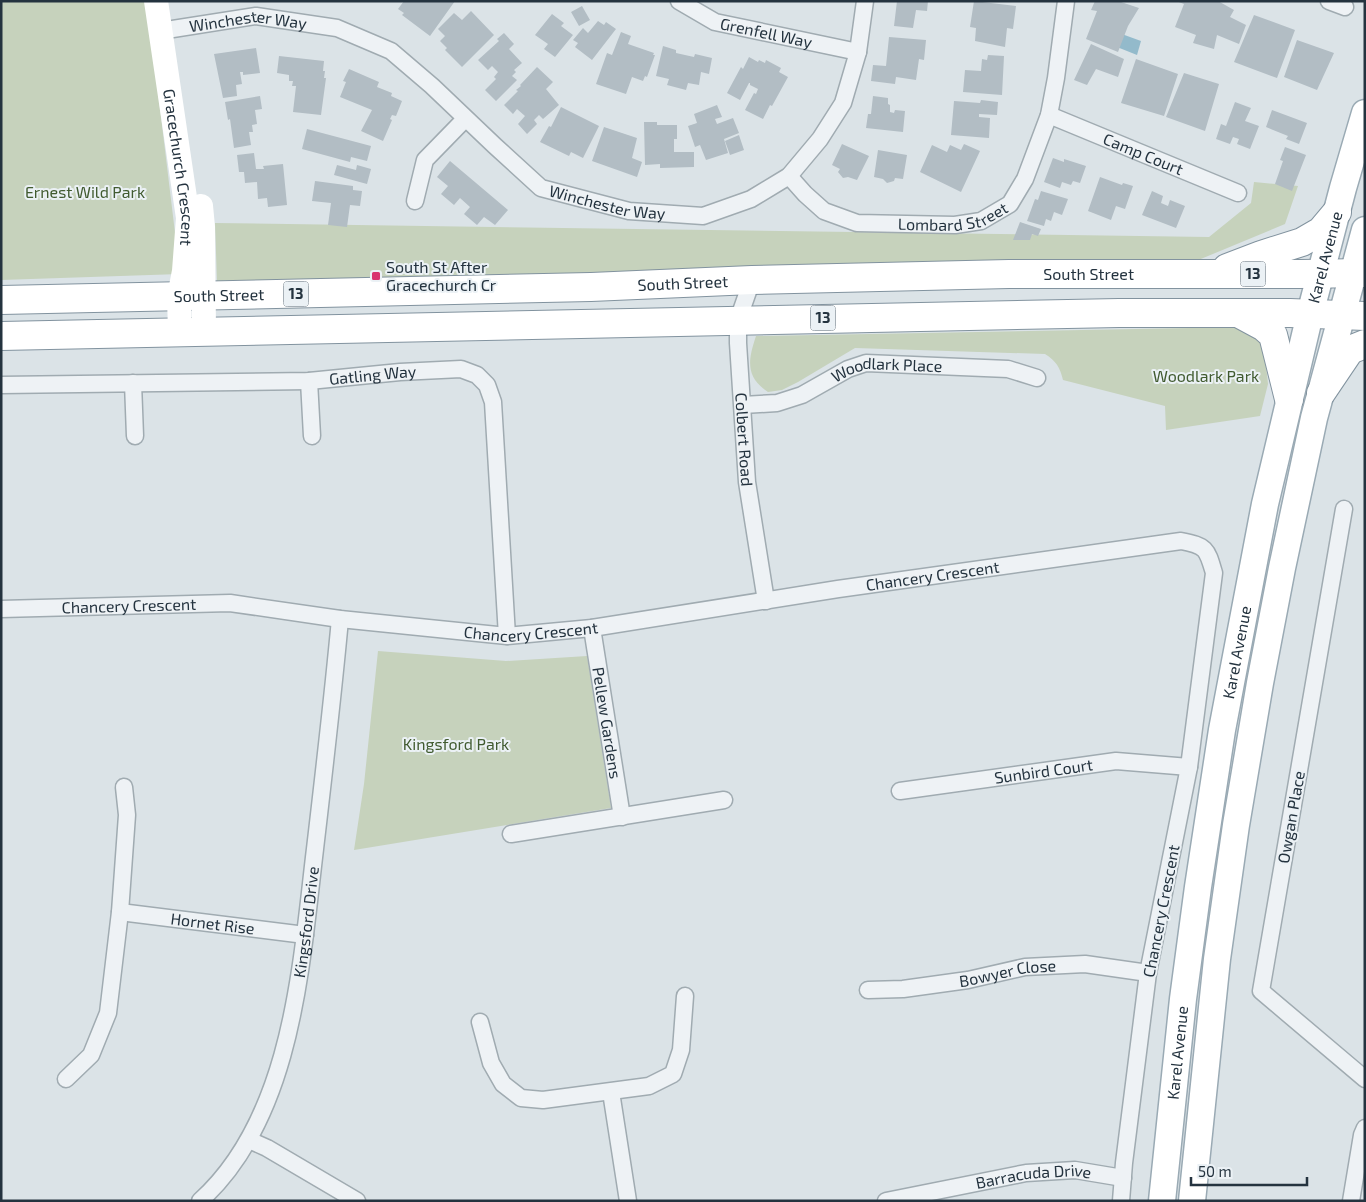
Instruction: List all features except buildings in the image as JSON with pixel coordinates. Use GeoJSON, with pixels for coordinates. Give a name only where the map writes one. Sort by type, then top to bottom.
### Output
{"type":"FeatureCollection","features":[{"type":"Feature","properties":{"kind":"highway"},"geometry":{"type":"LineString","coordinates":[[1214,273],[1261,254],[1302,242],[1321,231],[1337,212]]}},
{"type":"Feature","properties":{"kind":"highway","name":"South Street"},"geometry":{"type":"LineString","coordinates":[[1,300],[591,287],[752,280],[1009,274],[1359,273]]}},
{"type":"Feature","properties":{"kind":"highway"},"geometry":{"type":"LineString","coordinates":[[1238,313],[1264,327],[1273,335],[1289,399]]}},
{"type":"Feature","properties":{"kind":"highway","name":"13"},"geometry":{"type":"LineString","coordinates":[[1,336],[1081,314],[1238,313],[1353,316]]}},
{"type":"Feature","properties":{"kind":"highway"},"geometry":{"type":"LineString","coordinates":[[1321,393],[1350,350],[1365,344]]}},
{"type":"Feature","properties":{"kind":"main road","name":"Karel Avenue"},"geometry":{"type":"LineString","coordinates":[[1162,1201],[1183,999],[1222,730],[1265,504],[1289,399],[1320,274],[1365,113]]}},
{"type":"Feature","properties":{"kind":"main road","name":"Karel Avenue"},"geometry":{"type":"LineString","coordinates":[[1192,1201],[1217,959],[1260,683],[1312,426],[1321,393],[1353,316],[1365,230]]}},
{"type":"Feature","properties":{"kind":"street","name":"Gracechurch Crescent"},"geometry":{"type":"LineString","coordinates":[[156,1],[168,30]]}},
{"type":"Feature","properties":{"kind":"street","name":"Gracechurch Crescent"},"geometry":{"type":"LineString","coordinates":[[171,1],[168,30],[188,218],[184,271],[192,297],[192,332]]}},
{"type":"Feature","properties":{"kind":"street","name":"Grenfell Way"},"geometry":{"type":"LineString","coordinates":[[679,1],[715,22],[858,52]]}},
{"type":"Feature","properties":{"kind":"street","name":"Winchester Way"},"geometry":{"type":"LineString","coordinates":[[168,30],[256,16],[337,28],[391,51],[432,86],[465,119],[541,188],[630,211],[703,216],[751,199],[789,176],[820,139],[844,103],[858,52],[865,1]]}},
{"type":"Feature","properties":{"kind":"street","name":"Lombard Street"},"geometry":{"type":"LineString","coordinates":[[789,176],[805,194],[824,210],[857,223],[955,225],[981,221],[1010,204],[1025,179],[1049,115],[1066,1]]}},
{"type":"Feature","properties":{"kind":"street"},"geometry":{"type":"LineString","coordinates":[[1329,1],[1345,7]]}},
{"type":"Feature","properties":{"kind":"street","name":"Camp Court"},"geometry":{"type":"LineString","coordinates":[[1049,115],[1238,193]]}},
{"type":"Feature","properties":{"kind":"street"},"geometry":{"type":"LineString","coordinates":[[415,201],[425,160],[465,119]]}},
{"type":"Feature","properties":{"kind":"street","name":"Colbert Road"},"geometry":{"type":"LineString","coordinates":[[752,280],[738,320],[738,343],[747,482],[766,601]]}},
{"type":"Feature","properties":{"kind":"street","name":"Woodlark Place"},"geometry":{"type":"LineString","coordinates":[[743,405],[777,403],[802,395],[848,369],[866,363],[1008,369],[1037,378]]}},
{"type":"Feature","properties":{"kind":"street","name":"Gatling Way"},"geometry":{"type":"LineString","coordinates":[[1,385],[310,381],[400,372],[461,369],[477,375],[487,384],[493,402],[507,636]]}},
{"type":"Feature","properties":{"kind":"street"},"geometry":{"type":"LineString","coordinates":[[310,381],[312,436]]}},
{"type":"Feature","properties":{"kind":"street"},"geometry":{"type":"LineString","coordinates":[[133,382],[135,436]]}},
{"type":"Feature","properties":{"kind":"street","name":"Owgan Place"},"geometry":{"type":"LineString","coordinates":[[1344,509],[1261,991],[1365,1079]]}},
{"type":"Feature","properties":{"kind":"street","name":"Chancery Crescent"},"geometry":{"type":"LineString","coordinates":[[1,609],[230,603],[340,619],[507,636],[592,628],[838,589],[1181,541],[1199,544],[1208,553],[1214,573],[1189,767],[1148,973],[1123,1178],[1122,1201]]}},
{"type":"Feature","properties":{"kind":"street","name":"Kingsford Drive"},"geometry":{"type":"LineString","coordinates":[[200,1201],[213,1189],[249,1140],[272,1090],[290,1029],[305,935],[340,619]]}},
{"type":"Feature","properties":{"kind":"street","name":"Pellew Gardens"},"geometry":{"type":"LineString","coordinates":[[592,628],[622,817]]}},
{"type":"Feature","properties":{"kind":"street","name":"Sunbird Court"},"geometry":{"type":"LineString","coordinates":[[900,791],[1116,761],[1189,767]]}},
{"type":"Feature","properties":{"kind":"street"},"geometry":{"type":"LineString","coordinates":[[66,1079],[91,1055],[108,1014],[120,912],[127,815],[124,788]]}},
{"type":"Feature","properties":{"kind":"street"},"geometry":{"type":"LineString","coordinates":[[511,834],[724,800]]}},
{"type":"Feature","properties":{"kind":"street","name":"Hornet Rise"},"geometry":{"type":"LineString","coordinates":[[120,912],[305,935]]}},
{"type":"Feature","properties":{"kind":"street","name":"Bowyer Close"},"geometry":{"type":"LineString","coordinates":[[868,990],[912,988],[968,980],[1025,967],[1084,964],[1148,973]]}},
{"type":"Feature","properties":{"kind":"street"},"geometry":{"type":"LineString","coordinates":[[480,1022],[491,1063],[502,1084],[521,1098],[543,1100],[611,1092],[649,1086],[673,1074],[681,1050],[685,996]]}},
{"type":"Feature","properties":{"kind":"street"},"geometry":{"type":"LineString","coordinates":[[611,1092],[628,1201]]}},
{"type":"Feature","properties":{"kind":"street"},"geometry":{"type":"LineString","coordinates":[[1356,1195],[1365,1128]]}},
{"type":"Feature","properties":{"kind":"street"},"geometry":{"type":"LineString","coordinates":[[249,1140],[267,1148],[357,1201]]}},
{"type":"Feature","properties":{"kind":"street","name":"Barracuda Drive"},"geometry":{"type":"LineString","coordinates":[[886,1201],[1026,1173],[1075,1170],[1123,1178]]}},
{"type":"Feature","properties":{"kind":"green space","name":"Ernest Wild Park"},"geometry":{"type":"Polygon","coordinates":[[[1,1],[147,1],[180,274],[1,280],[1,1]]]}},
{"type":"Feature","properties":{"kind":"green space"},"geometry":{"type":"Polygon","coordinates":[[[1254,182],[1298,186],[1285,224],[1196,261],[217,281],[215,223],[1209,237],[1251,203],[1254,182]]]}},
{"type":"Feature","properties":{"kind":"green space","name":"Woodlark Park"},"geometry":{"type":"Polygon","coordinates":[[[1243,327],[1258,336],[1264,346],[1268,384],[1260,416],[1166,430],[1165,406],[1063,380],[1057,365],[1045,354],[855,348],[798,382],[782,390],[768,392],[755,380],[750,367],[751,353],[756,336],[1243,327]]]}},
{"type":"Feature","properties":{"kind":"green space","name":"Kingsford Park"},"geometry":{"type":"Polygon","coordinates":[[[378,651],[506,661],[587,656],[611,808],[354,850],[364,784],[378,651]]]}},
{"type":"Feature","properties":{"kind":"water"},"geometry":{"type":"Polygon","coordinates":[[[1119,33],[1141,41],[1137,55],[1112,45],[1119,33]]]}},
{"type":"Feature","properties":{"kind":"place","name":"South St After Gracechurch Cr"},"geometry":{"type":"Point","coordinates":[376,276]}}]}
